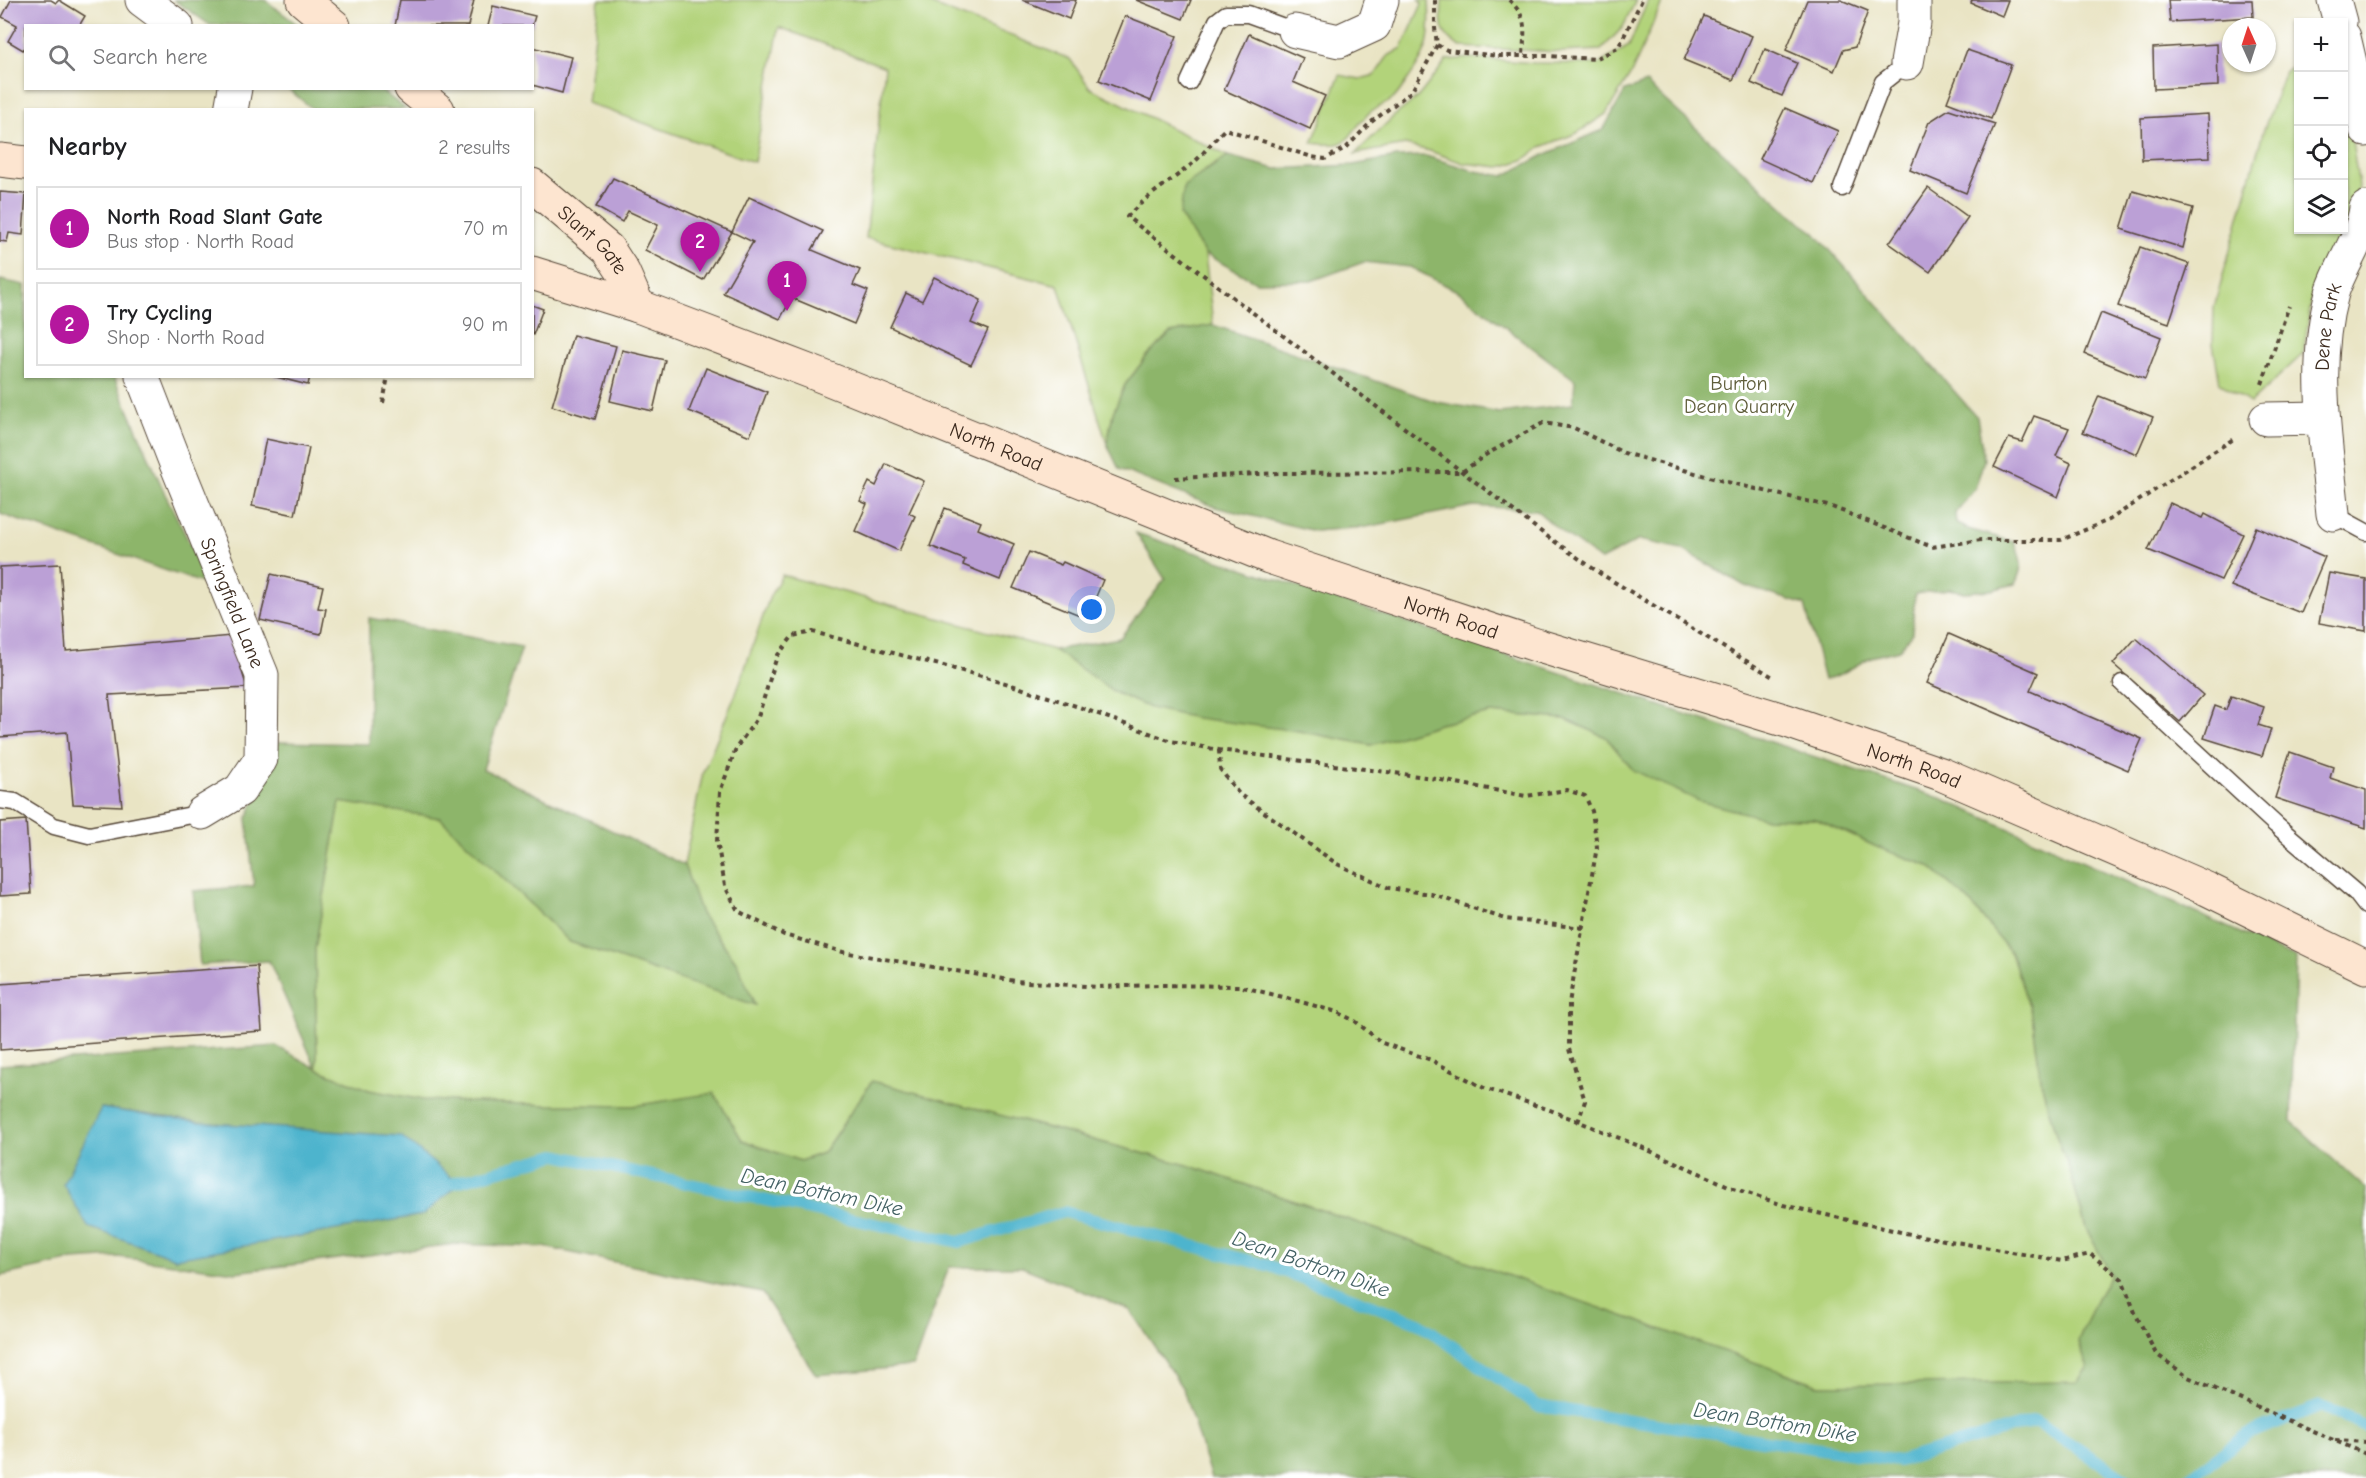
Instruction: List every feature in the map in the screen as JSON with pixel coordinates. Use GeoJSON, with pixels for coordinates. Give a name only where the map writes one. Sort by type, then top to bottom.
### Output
{"type":"FeatureCollection","features":[{"type":"Feature","properties":{"kind":"main road"},"geometry":{"type":"LineString","coordinates":[[303,0],[332,24]]}},
{"type":"Feature","properties":{"kind":"main road"},"geometry":{"type":"LineString","coordinates":[[413,90],[436,108]]}},
{"type":"Feature","properties":{"kind":"main road"},"geometry":{"type":"LineString","coordinates":[[0,160],[24,164]]}},
{"type":"Feature","properties":{"kind":"main road","name":"Slant Gate"},"geometry":{"type":"LineString","coordinates":[[534,187],[608,249],[623,272],[638,306]]}},
{"type":"Feature","properties":{"kind":"main road","name":"North Road"},"geometry":{"type":"LineString","coordinates":[[534,274],[638,306],[819,375],[1269,557],[1539,646],[1787,721],[1952,778],[2207,889],[2366,967]]}},
{"type":"Feature","properties":{"kind":"street"},"geometry":{"type":"LineString","coordinates":[[142,0],[174,24]]}},
{"type":"Feature","properties":{"kind":"street"},"geometry":{"type":"LineString","coordinates":[[1295,31],[1339,41],[1374,25],[1382,0]]}},
{"type":"Feature","properties":{"kind":"street"},"geometry":{"type":"LineString","coordinates":[[1907,63],[1914,23],[1914,0]]}},
{"type":"Feature","properties":{"kind":"street"},"geometry":{"type":"LineString","coordinates":[[2334,0],[2339,18]]}},
{"type":"Feature","properties":{"kind":"street"},"geometry":{"type":"LineString","coordinates":[[2348,57],[2366,130]]}},
{"type":"Feature","properties":{"kind":"street"},"geometry":{"type":"LineString","coordinates":[[231,108],[235,90]]}},
{"type":"Feature","properties":{"kind":"street","name":"Dene Park"},"geometry":{"type":"LineString","coordinates":[[2333,514],[2323,418],[2321,350],[2332,292],[2364,224],[2366,208]]}},
{"type":"Feature","properties":{"kind":"street","name":"Springfield Lane"},"geometry":{"type":"LineString","coordinates":[[143,378],[174,461],[262,675],[261,759],[240,790],[202,813]]}},
{"type":"Feature","properties":{"kind":"street"},"geometry":{"type":"LineString","coordinates":[[2266,419],[2323,418]]}},
{"type":"Feature","properties":{"kind":"lane"},"geometry":{"type":"LineString","coordinates":[[1189,82],[1217,21],[1226,14],[1248,14],[1295,31]]}},
{"type":"Feature","properties":{"kind":"lane"},"geometry":{"type":"LineString","coordinates":[[1842,188],[1883,82],[1907,63]]}},
{"type":"Feature","properties":{"kind":"lane","name":"Dene Park"},"geometry":{"type":"LineString","coordinates":[[2333,514],[2366,532]]}},
{"type":"Feature","properties":{"kind":"lane"},"geometry":{"type":"LineString","coordinates":[[2122,683],[2276,825],[2356,893],[2366,906]]}},
{"type":"Feature","properties":{"kind":"lane"},"geometry":{"type":"LineString","coordinates":[[0,800],[15,802],[54,826],[89,835],[202,813]]}},
{"type":"Feature","properties":{"kind":"path"},"geometry":{"type":"LineString","coordinates":[[1435,0],[1437,45],[1412,91],[1370,123],[1347,147],[1325,159],[1312,157],[1225,129],[1195,162],[1142,201],[1127,218],[1462,472],[1601,574],[1778,680],[1787,721]]}},
{"type":"Feature","properties":{"kind":"path"},"geometry":{"type":"LineString","coordinates":[[1509,0],[1520,10],[1525,23],[1523,56]]}},
{"type":"Feature","properties":{"kind":"path"},"geometry":{"type":"LineString","coordinates":[[1437,45],[1447,50],[1498,56],[1595,59],[1618,48],[1642,0]]}},
{"type":"Feature","properties":{"kind":"path"},"geometry":{"type":"LineString","coordinates":[[1165,479],[1279,473],[1462,472],[1496,448],[1543,423],[1574,428],[1624,453],[1727,482],[1832,507],[1932,547],[1980,540],[2061,540],[2109,520],[2266,419],[2259,394],[2292,298]]}},
{"type":"Feature","properties":{"kind":"path"},"geometry":{"type":"LineString","coordinates":[[383,403],[388,378]]}},
{"type":"Feature","properties":{"kind":"path"},"geometry":{"type":"LineString","coordinates":[[1578,1122],[1585,1101],[1569,1049],[1569,1003],[1597,847],[1592,811],[1585,796],[1567,790],[1526,796],[1425,777],[1219,750],[1171,741],[1079,707],[1004,683],[813,632],[793,636],[777,656],[758,717],[735,748],[720,792],[717,841],[724,886],[738,911],[784,935],[843,952],[1015,981],[1098,987],[1239,986],[1337,1012],[1355,1021],[1382,1042],[1431,1060],[1484,1088],[1638,1146],[1732,1188],[1783,1205],[1905,1233],[2062,1261],[2090,1254],[2122,1279],[2136,1315],[2156,1354],[2188,1377],[2366,1454]]}},
{"type":"Feature","properties":{"kind":"path"},"geometry":{"type":"LineString","coordinates":[[1219,750],[1220,769],[1239,794],[1337,864],[1389,888],[1431,894],[1505,919],[1583,928]]}},
{"type":"Feature","properties":{"kind":"path"},"geometry":{"type":"LineString","coordinates":[[2331,1439],[2366,1442]]}},
{"type":"Feature","properties":{"kind":"green space"},"geometry":{"type":"Polygon","coordinates":[[[174,0],[265,0],[297,24],[209,24],[174,0]]]}},
{"type":"Feature","properties":{"kind":"green space"},"geometry":{"type":"Polygon","coordinates":[[[599,0],[920,0],[1070,59],[1090,88],[1228,156],[1201,173],[1180,215],[1205,254],[1213,325],[1171,333],[1147,356],[1125,385],[1113,413],[1107,444],[1058,285],[866,238],[885,67],[779,27],[754,162],[587,103],[599,0]]]}},
{"type":"Feature","properties":{"kind":"green space"},"geometry":{"type":"Polygon","coordinates":[[[1419,0],[1429,0],[1429,35],[1420,61],[1399,92],[1392,100],[1370,112],[1341,143],[1312,143],[1340,75],[1360,79],[1375,75],[1388,56],[1402,48],[1422,4],[1419,0]]]}},
{"type":"Feature","properties":{"kind":"green space"},"geometry":{"type":"Polygon","coordinates":[[[1442,0],[1636,0],[1623,27],[1601,50],[1560,52],[1460,47],[1448,37],[1442,27],[1442,0]]]}},
{"type":"Feature","properties":{"kind":"green space"},"geometry":{"type":"Polygon","coordinates":[[[1648,0],[1663,0],[1632,72],[1606,114],[1577,133],[1541,147],[1523,160],[1500,167],[1463,163],[1405,145],[1355,154],[1393,117],[1418,97],[1447,60],[1472,58],[1534,63],[1599,64],[1629,46],[1648,0]]]}},
{"type":"Feature","properties":{"kind":"green space"},"geometry":{"type":"Polygon","coordinates":[[[2294,67],[2294,234],[2345,234],[2313,289],[2303,354],[2250,403],[2220,383],[2213,344],[2214,307],[2263,132],[2285,71],[2294,67]]]}},
{"type":"Feature","properties":{"kind":"green space","name":"Burton Dean Quarry"},"geometry":{"type":"Polygon","coordinates":[[[1646,83],[1801,223],[1814,232],[1977,417],[1984,460],[1975,489],[1955,513],[1956,523],[1968,529],[2014,542],[2021,563],[2015,584],[1991,590],[1964,592],[1949,589],[1915,594],[1912,633],[1899,650],[1871,657],[1841,674],[1824,680],[1805,605],[1745,586],[1682,549],[1639,540],[1601,560],[1564,534],[1536,510],[1474,506],[1366,527],[1315,531],[1215,507],[1119,469],[1107,444],[1113,413],[1125,385],[1147,356],[1171,333],[1213,325],[1437,402],[1500,413],[1573,404],[1575,380],[1459,292],[1410,267],[1364,262],[1311,281],[1256,282],[1205,254],[1180,215],[1184,186],[1228,156],[1276,169],[1353,165],[1397,157],[1426,156],[1475,171],[1504,176],[1544,155],[1603,130],[1625,91],[1646,83]]]}},
{"type":"Feature","properties":{"kind":"green space"},"geometry":{"type":"Polygon","coordinates":[[[289,90],[380,90],[405,108],[312,108],[289,90]]]}},
{"type":"Feature","properties":{"kind":"green space"},"geometry":{"type":"Polygon","coordinates":[[[2348,119],[2349,122],[2359,187],[2348,229],[2348,119]]]}},
{"type":"Feature","properties":{"kind":"green space"},"geometry":{"type":"Polygon","coordinates":[[[0,280],[24,285],[24,378],[114,378],[165,494],[211,586],[0,514],[0,280]]]}},
{"type":"Feature","properties":{"kind":"green space"},"geometry":{"type":"Polygon","coordinates":[[[1136,533],[1943,799],[2296,958],[2291,1121],[2366,1189],[2366,1478],[1211,1478],[1183,1389],[1130,1310],[1022,1267],[949,1267],[913,1366],[816,1375],[762,1293],[544,1247],[455,1244],[236,1272],[118,1257],[73,1260],[0,1276],[0,1065],[276,1046],[316,1068],[269,961],[200,965],[193,891],[254,886],[247,819],[278,742],[369,744],[369,618],[522,647],[483,769],[684,865],[701,914],[737,963],[755,1005],[570,942],[440,818],[340,802],[315,949],[317,1069],[369,1090],[423,1100],[633,1106],[714,1093],[742,1140],[800,1161],[823,1153],[872,1081],[1187,1165],[1819,1385],[2077,1382],[2088,1367],[2078,1342],[2097,1298],[2111,1275],[2086,1228],[2069,1167],[2057,1138],[2042,1086],[2032,1015],[2011,953],[1969,901],[1929,866],[1877,847],[1816,819],[1764,818],[1699,801],[1633,770],[1606,737],[1565,719],[1491,713],[1439,724],[1371,745],[1299,731],[1196,718],[1150,708],[1116,693],[1054,650],[1120,638],[1165,579],[1136,533]],[[102,1108],[175,1258],[199,1122],[102,1108]]]}},
{"type":"Feature","properties":{"kind":"green space"},"geometry":{"type":"Polygon","coordinates":[[[782,575],[1054,650],[1116,693],[1150,708],[1299,731],[1371,745],[1439,724],[1491,713],[1565,719],[1606,737],[1633,770],[1764,818],[1816,819],[1877,847],[1929,866],[1969,901],[2011,953],[2032,1015],[2042,1086],[2057,1138],[2069,1167],[2086,1228],[2111,1275],[2097,1298],[2078,1342],[2088,1367],[2077,1383],[1820,1385],[1187,1165],[872,1081],[823,1153],[800,1161],[742,1140],[714,1094],[633,1106],[423,1100],[369,1090],[317,1069],[315,949],[340,802],[440,817],[570,942],[737,963],[701,914],[684,865],[703,772],[737,691],[770,596],[782,575]]]}},
{"type":"Feature","properties":{"kind":"water"},"geometry":{"type":"Polygon","coordinates":[[[101,1108],[199,1122],[401,1136],[459,1184],[423,1215],[175,1258],[88,1227],[63,1184],[101,1108]]]}},
{"type":"Feature","properties":{"kind":"building"},"geometry":{"type":"Polygon","coordinates":[[[11,0],[51,0],[56,3],[59,0],[85,16],[80,24],[24,24],[23,50],[8,41],[17,25],[2,17],[11,0]]]}},
{"type":"Feature","properties":{"kind":"building"},"geometry":{"type":"Polygon","coordinates":[[[400,0],[474,0],[468,24],[395,24],[400,0]]]}},
{"type":"Feature","properties":{"kind":"building"},"geometry":{"type":"Polygon","coordinates":[[[1022,0],[1076,0],[1069,19],[1022,0]]]}},
{"type":"Feature","properties":{"kind":"building"},"geometry":{"type":"Polygon","coordinates":[[[1136,0],[1191,0],[1183,19],[1136,0]]]}},
{"type":"Feature","properties":{"kind":"building"},"geometry":{"type":"Polygon","coordinates":[[[1807,0],[1841,0],[1868,11],[1855,47],[1843,50],[1834,71],[1786,50],[1807,0]]]}},
{"type":"Feature","properties":{"kind":"building"},"geometry":{"type":"Polygon","coordinates":[[[1972,0],[2008,0],[2002,16],[1971,3],[1972,0]]]}},
{"type":"Feature","properties":{"kind":"building"},"geometry":{"type":"Polygon","coordinates":[[[2168,0],[2252,0],[2253,17],[2170,22],[2168,0]]]}},
{"type":"Feature","properties":{"kind":"building"},"geometry":{"type":"Polygon","coordinates":[[[493,6],[535,16],[533,24],[488,24],[493,6]]]}},
{"type":"Feature","properties":{"kind":"building"},"geometry":{"type":"Polygon","coordinates":[[[1125,16],[1177,36],[1151,101],[1099,80],[1125,16]]]}},
{"type":"Feature","properties":{"kind":"building"},"geometry":{"type":"Polygon","coordinates":[[[1704,16],[1752,36],[1733,80],[1684,60],[1704,16]]]}},
{"type":"Feature","properties":{"kind":"building"},"geometry":{"type":"Polygon","coordinates":[[[1249,34],[1303,58],[1293,82],[1325,96],[1310,129],[1224,90],[1249,34]]]}},
{"type":"Feature","properties":{"kind":"building"},"geometry":{"type":"Polygon","coordinates":[[[2217,44],[2218,86],[2154,89],[2153,48],[2217,44]]]}},
{"type":"Feature","properties":{"kind":"building"},"geometry":{"type":"Polygon","coordinates":[[[534,48],[571,57],[562,93],[534,86],[534,48]]]}},
{"type":"Feature","properties":{"kind":"building"},"geometry":{"type":"Polygon","coordinates":[[[1765,49],[1797,63],[1782,96],[1751,83],[1765,49]]]}},
{"type":"Feature","properties":{"kind":"building"},"geometry":{"type":"Polygon","coordinates":[[[1967,50],[2011,65],[1991,119],[1947,102],[1967,50]]]}},
{"type":"Feature","properties":{"kind":"building"},"geometry":{"type":"Polygon","coordinates":[[[1785,108],[1838,131],[1813,183],[1760,159],[1785,108]]]}},
{"type":"Feature","properties":{"kind":"building"},"geometry":{"type":"Polygon","coordinates":[[[1949,109],[1995,124],[1966,193],[1910,170],[1929,122],[1949,109]]]}},
{"type":"Feature","properties":{"kind":"building"},"geometry":{"type":"Polygon","coordinates":[[[2208,114],[2210,157],[2142,160],[2141,118],[2208,114]]]}},
{"type":"Feature","properties":{"kind":"building"},"geometry":{"type":"Polygon","coordinates":[[[613,178],[732,232],[703,280],[645,250],[658,225],[628,211],[622,222],[596,207],[613,178]]]}},
{"type":"Feature","properties":{"kind":"building"},"geometry":{"type":"Polygon","coordinates":[[[1928,188],[1968,217],[1930,272],[1889,243],[1928,188]]]}},
{"type":"Feature","properties":{"kind":"building"},"geometry":{"type":"Polygon","coordinates":[[[2133,191],[2193,208],[2183,248],[2121,229],[2133,191]]]}},
{"type":"Feature","properties":{"kind":"building"},"geometry":{"type":"Polygon","coordinates":[[[0,192],[24,194],[23,235],[9,233],[7,242],[0,241],[0,192]]]}},
{"type":"Feature","properties":{"kind":"building"},"geometry":{"type":"Polygon","coordinates":[[[749,197],[823,231],[812,250],[860,270],[853,285],[868,291],[854,324],[792,298],[780,319],[723,293],[753,242],[732,232],[749,197]]]}},
{"type":"Feature","properties":{"kind":"building"},"geometry":{"type":"Polygon","coordinates":[[[2140,247],[2189,264],[2169,323],[2118,306],[2140,247]]]}},
{"type":"Feature","properties":{"kind":"building"},"geometry":{"type":"Polygon","coordinates":[[[934,277],[981,300],[971,323],[988,330],[971,365],[890,327],[906,293],[922,301],[934,277]]]}},
{"type":"Feature","properties":{"kind":"building"},"geometry":{"type":"Polygon","coordinates":[[[534,306],[543,309],[534,332],[534,306]]]}},
{"type":"Feature","properties":{"kind":"building"},"geometry":{"type":"Polygon","coordinates":[[[2101,313],[2161,337],[2145,379],[2085,354],[2101,313]]]}},
{"type":"Feature","properties":{"kind":"building"},"geometry":{"type":"Polygon","coordinates":[[[573,335],[616,346],[595,419],[552,406],[573,335]]]}},
{"type":"Feature","properties":{"kind":"building"},"geometry":{"type":"Polygon","coordinates":[[[622,350],[665,360],[653,411],[610,401],[622,350]]]}},
{"type":"Feature","properties":{"kind":"building"},"geometry":{"type":"Polygon","coordinates":[[[706,368],[767,392],[750,436],[689,411],[706,368]]]}},
{"type":"Feature","properties":{"kind":"building"},"geometry":{"type":"Polygon","coordinates":[[[280,378],[310,378],[308,385],[280,378]]]}},
{"type":"Feature","properties":{"kind":"building"},"geometry":{"type":"Polygon","coordinates":[[[2099,396],[2153,417],[2137,454],[2083,432],[2099,396]]]}},
{"type":"Feature","properties":{"kind":"building"},"geometry":{"type":"Polygon","coordinates":[[[2034,416],[2069,428],[2056,456],[2071,463],[2058,497],[1994,467],[2009,438],[2022,442],[2034,416]]]}},
{"type":"Feature","properties":{"kind":"building"},"geometry":{"type":"Polygon","coordinates":[[[266,439],[309,448],[295,515],[252,506],[266,439]]]}},
{"type":"Feature","properties":{"kind":"building"},"geometry":{"type":"Polygon","coordinates":[[[886,464],[924,481],[909,513],[915,516],[899,551],[855,531],[867,504],[860,501],[869,482],[876,486],[886,464]]]}},
{"type":"Feature","properties":{"kind":"building"},"geometry":{"type":"Polygon","coordinates":[[[2170,503],[2203,518],[2205,514],[2243,534],[2221,580],[2148,550],[2170,503]]]}},
{"type":"Feature","properties":{"kind":"building"},"geometry":{"type":"Polygon","coordinates":[[[945,508],[981,522],[978,529],[1014,544],[1000,580],[963,565],[965,560],[930,546],[945,508]]]}},
{"type":"Feature","properties":{"kind":"building"},"geometry":{"type":"Polygon","coordinates":[[[2256,527],[2325,557],[2301,613],[2231,586],[2256,527]]]}},
{"type":"Feature","properties":{"kind":"building"},"geometry":{"type":"Polygon","coordinates":[[[1029,552],[1061,565],[1063,562],[1103,580],[1087,618],[1013,588],[1029,552]]]}},
{"type":"Feature","properties":{"kind":"building"},"geometry":{"type":"Polygon","coordinates":[[[60,564],[66,651],[231,636],[247,688],[109,695],[122,806],[73,804],[67,732],[0,737],[0,567],[60,564]]]}},
{"type":"Feature","properties":{"kind":"building"},"geometry":{"type":"Polygon","coordinates":[[[2329,573],[2366,579],[2366,631],[2319,623],[2329,573]]]}},
{"type":"Feature","properties":{"kind":"building"},"geometry":{"type":"Polygon","coordinates":[[[271,574],[323,586],[318,608],[326,609],[321,634],[260,620],[271,574]]]}},
{"type":"Feature","properties":{"kind":"building"},"geometry":{"type":"Polygon","coordinates":[[[1949,634],[2038,673],[2030,691],[2142,739],[2128,770],[1927,683],[1949,634]]]}},
{"type":"Feature","properties":{"kind":"building"},"geometry":{"type":"Polygon","coordinates":[[[2136,638],[2203,695],[2180,722],[2113,664],[2136,638]]]}},
{"type":"Feature","properties":{"kind":"building"},"geometry":{"type":"Polygon","coordinates":[[[2231,696],[2264,707],[2258,725],[2271,729],[2262,756],[2204,738],[2215,706],[2226,710],[2231,696]]]}},
{"type":"Feature","properties":{"kind":"building"},"geometry":{"type":"Polygon","coordinates":[[[2290,752],[2333,767],[2330,778],[2366,790],[2366,828],[2275,798],[2290,752]]]}},
{"type":"Feature","properties":{"kind":"building"},"geometry":{"type":"Polygon","coordinates":[[[26,820],[31,894],[0,896],[0,822],[26,820]]]}},
{"type":"Feature","properties":{"kind":"building"},"geometry":{"type":"Polygon","coordinates":[[[257,966],[262,1031],[0,1050],[0,984],[257,966]]]}},
{"type":"Feature","properties":{"kind":"waterway","name":"Dean Bottom Dike"},"geometry":{"type":"LineString","coordinates":[[453,1183],[556,1155],[959,1242],[1064,1212],[1270,1266],[1419,1323],[1538,1406],[1899,1461],[2035,1421],[2124,1478]]}},
{"type":"Feature","properties":{"kind":"waterway","name":"Dean Bottom Dike"},"geometry":{"type":"LineString","coordinates":[[2189,1478],[2248,1434],[2320,1406],[2366,1426]]}},
{"type":"Feature","properties":{"kind":"place","name":"Try Cycling"},"geometry":{"type":"Point","coordinates":[700,272]}},
{"type":"Feature","properties":{"kind":"place","name":"North Road Slant Gate"},"geometry":{"type":"Point","coordinates":[787,311]}}]}
